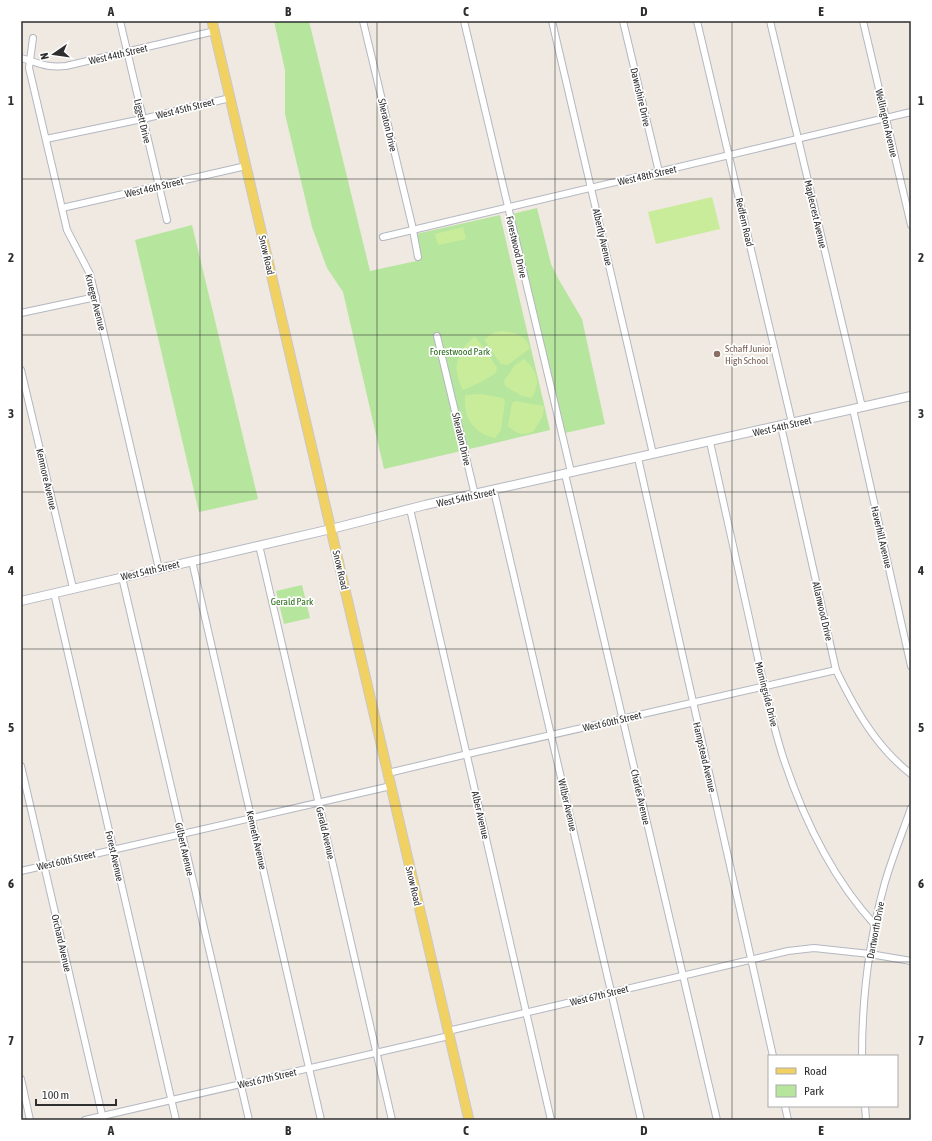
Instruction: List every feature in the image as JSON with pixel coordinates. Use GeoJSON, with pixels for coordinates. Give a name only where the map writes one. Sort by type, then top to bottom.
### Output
{"type":"FeatureCollection","features":[{"type":"Feature","properties":{"kind":"main road","name":"Snow Road"},"geometry":{"type":"LineString","coordinates":[[212,21],[469,1120]]}},
{"type":"Feature","properties":{"kind":"street","name":"Liggett Drive"},"geometry":{"type":"LineString","coordinates":[[120,21],[167,220]]}},
{"type":"Feature","properties":{"kind":"street","name":"Sheraton Drive"},"geometry":{"type":"LineString","coordinates":[[363,21],[413,229],[418,257]]}},
{"type":"Feature","properties":{"kind":"street","name":"Forestwood Drive"},"geometry":{"type":"LineString","coordinates":[[464,21],[568,473]]}},
{"type":"Feature","properties":{"kind":"street","name":"Albertly Avenue"},"geometry":{"type":"LineString","coordinates":[[552,21],[653,454]]}},
{"type":"Feature","properties":{"kind":"street","name":"Dawnshire Drive"},"geometry":{"type":"LineString","coordinates":[[623,21],[659,172]]}},
{"type":"Feature","properties":{"kind":"street","name":"Redfern Road"},"geometry":{"type":"LineString","coordinates":[[697,21],[792,423]]}},
{"type":"Feature","properties":{"kind":"street","name":"Maplecrest Avenue"},"geometry":{"type":"LineString","coordinates":[[770,21],[862,407]]}},
{"type":"Feature","properties":{"kind":"street","name":"Wellington Avenue"},"geometry":{"type":"LineString","coordinates":[[863,21],[911,225]]}},
{"type":"Feature","properties":{"kind":"street","name":"West 44th Street"},"geometry":{"type":"LineString","coordinates":[[21,58],[53,67],[66,66],[215,31]]}},
{"type":"Feature","properties":{"kind":"street","name":"Krueger Avenue"},"geometry":{"type":"LineString","coordinates":[[33,38],[30,68],[67,230],[90,274],[159,569]]}},
{"type":"Feature","properties":{"kind":"street","name":"West 45th Street"},"geometry":{"type":"LineString","coordinates":[[46,140],[230,98]]}},
{"type":"Feature","properties":{"kind":"street","name":"West 48th Street"},"geometry":{"type":"LineString","coordinates":[[383,237],[659,172],[728,154],[911,112]]}},
{"type":"Feature","properties":{"kind":"street","name":"West 46th Street"},"geometry":{"type":"LineString","coordinates":[[62,208],[246,166]]}},
{"type":"Feature","properties":{"kind":"street"},"geometry":{"type":"LineString","coordinates":[[21,313],[96,297]]}},
{"type":"Feature","properties":{"kind":"street","name":"Sheraton Drive"},"geometry":{"type":"LineString","coordinates":[[437,336],[475,494]]}},
{"type":"Feature","properties":{"kind":"street","name":"Kenmore Avenue"},"geometry":{"type":"LineString","coordinates":[[21,370],[73,588]]}},
{"type":"Feature","properties":{"kind":"street","name":"West 54th Street"},"geometry":{"type":"LineString","coordinates":[[21,601],[475,494],[494,491],[911,396]]}},
{"type":"Feature","properties":{"kind":"street","name":"Haverhill Avenue"},"geometry":{"type":"LineString","coordinates":[[853,409],[911,666]]}},
{"type":"Feature","properties":{"kind":"street","name":"Allanwood Drive"},"geometry":{"type":"LineString","coordinates":[[781,426],[836,670],[851,700],[874,736],[897,763],[911,774]]}},
{"type":"Feature","properties":{"kind":"street","name":"Morningside Drive"},"geometry":{"type":"LineString","coordinates":[[710,442],[765,686],[783,756],[799,801],[817,838],[840,880],[859,908],[875,925]]}},
{"type":"Feature","properties":{"kind":"street","name":"Hampstead Avenue"},"geometry":{"type":"LineString","coordinates":[[638,458],[773,1055]]}},
{"type":"Feature","properties":{"kind":"street","name":"Charles Avenue"},"geometry":{"type":"LineString","coordinates":[[568,473],[622,718],[717,1120]]}},
{"type":"Feature","properties":{"kind":"street","name":"Wilber Avenue"},"geometry":{"type":"LineString","coordinates":[[494,491],[641,1120]]}},
{"type":"Feature","properties":{"kind":"street","name":"Alber Avenue"},"geometry":{"type":"LineString","coordinates":[[410,510],[551,1120]]}},
{"type":"Feature","properties":{"kind":"street","name":"Gerald Avenue"},"geometry":{"type":"LineString","coordinates":[[259,545],[392,1120]]}},
{"type":"Feature","properties":{"kind":"street","name":"Kenneth Avenue"},"geometry":{"type":"LineString","coordinates":[[192,560],[321,1120]]}},
{"type":"Feature","properties":{"kind":"street","name":"Gilbert Avenue"},"geometry":{"type":"LineString","coordinates":[[122,577],[249,1120]]}},
{"type":"Feature","properties":{"kind":"street","name":"Forest Avenue"},"geometry":{"type":"LineString","coordinates":[[54,593],[176,1120]]}},
{"type":"Feature","properties":{"kind":"street","name":"West 60th Street"},"geometry":{"type":"LineString","coordinates":[[388,773],[836,670]]}},
{"type":"Feature","properties":{"kind":"street","name":"Orchard Avenue"},"geometry":{"type":"LineString","coordinates":[[21,766],[103,1118]]}},
{"type":"Feature","properties":{"kind":"street","name":"West 60th Street"},"geometry":{"type":"LineString","coordinates":[[21,871],[391,786]]}},
{"type":"Feature","properties":{"kind":"street","name":"Dartworth Drive"},"geometry":{"type":"LineString","coordinates":[[862,1055],[864,1003],[875,925],[884,885],[911,808]]}},
{"type":"Feature","properties":{"kind":"street","name":"West 67th Street"},"geometry":{"type":"LineString","coordinates":[[85,1120],[103,1118],[172,1100],[377,1052],[611,991],[788,951],[814,948],[870,954],[911,961]]}},
{"type":"Feature","properties":{"kind":"street"},"geometry":{"type":"LineString","coordinates":[[21,1079],[30,1120]]}},
{"type":"Feature","properties":{"kind":"street"},"geometry":{"type":"LineString","coordinates":[[785,1107],[788,1120]]}},
{"type":"Feature","properties":{"kind":"street"},"geometry":{"type":"LineString","coordinates":[[865,1107],[866,1120]]}},
{"type":"Feature","properties":{"kind":"green space","name":"Forestwood Park"},"geometry":{"type":"Polygon","coordinates":[[[274,21],[309,21],[370,271],[421,260],[416,234],[500,215],[550,430],[384,469],[343,292],[327,268],[312,227],[285,114],[285,70],[274,21]]]}},
{"type":"Feature","properties":{"kind":"green space"},"geometry":{"type":"Polygon","coordinates":[[[712,197],[720,229],[656,244],[648,212],[712,197]]]}},
{"type":"Feature","properties":{"kind":"green space"},"geometry":{"type":"Polygon","coordinates":[[[537,208],[551,264],[582,319],[605,424],[565,433],[512,214],[537,208]]]}},
{"type":"Feature","properties":{"kind":"green space"},"geometry":{"type":"Polygon","coordinates":[[[192,225],[258,499],[199,512],[135,240],[192,225]]]}},
{"type":"Feature","properties":{"kind":"green space"},"geometry":{"type":"Polygon","coordinates":[[[463,227],[466,239],[438,245],[435,234],[463,227]]]}},
{"type":"Feature","properties":{"kind":"green space"},"geometry":{"type":"Polygon","coordinates":[[[500,331],[514,333],[522,337],[530,348],[508,365],[501,364],[484,340],[493,333],[500,331]]]}},
{"type":"Feature","properties":{"kind":"green space"},"geometry":{"type":"Polygon","coordinates":[[[475,336],[497,367],[496,373],[463,390],[457,375],[457,361],[463,348],[475,336]]]}},
{"type":"Feature","properties":{"kind":"green space"},"geometry":{"type":"Polygon","coordinates":[[[524,359],[535,372],[537,381],[532,398],[522,396],[505,386],[504,381],[515,365],[524,359]]]}},
{"type":"Feature","properties":{"kind":"green space"},"geometry":{"type":"Polygon","coordinates":[[[481,394],[503,398],[505,402],[501,430],[495,438],[487,436],[475,428],[466,411],[465,395],[481,394]]]}},
{"type":"Feature","properties":{"kind":"green space"},"geometry":{"type":"Polygon","coordinates":[[[515,401],[544,406],[543,416],[533,432],[520,434],[508,426],[512,403],[515,401]]]}},
{"type":"Feature","properties":{"kind":"green space","name":"Gerald Park"},"geometry":{"type":"Polygon","coordinates":[[[302,585],[310,618],[284,624],[276,591],[302,585]]]}},
{"type":"Feature","properties":{"kind":"place","name":"Schaff Junior High School"},"geometry":{"type":"Point","coordinates":[717,354]}}]}
